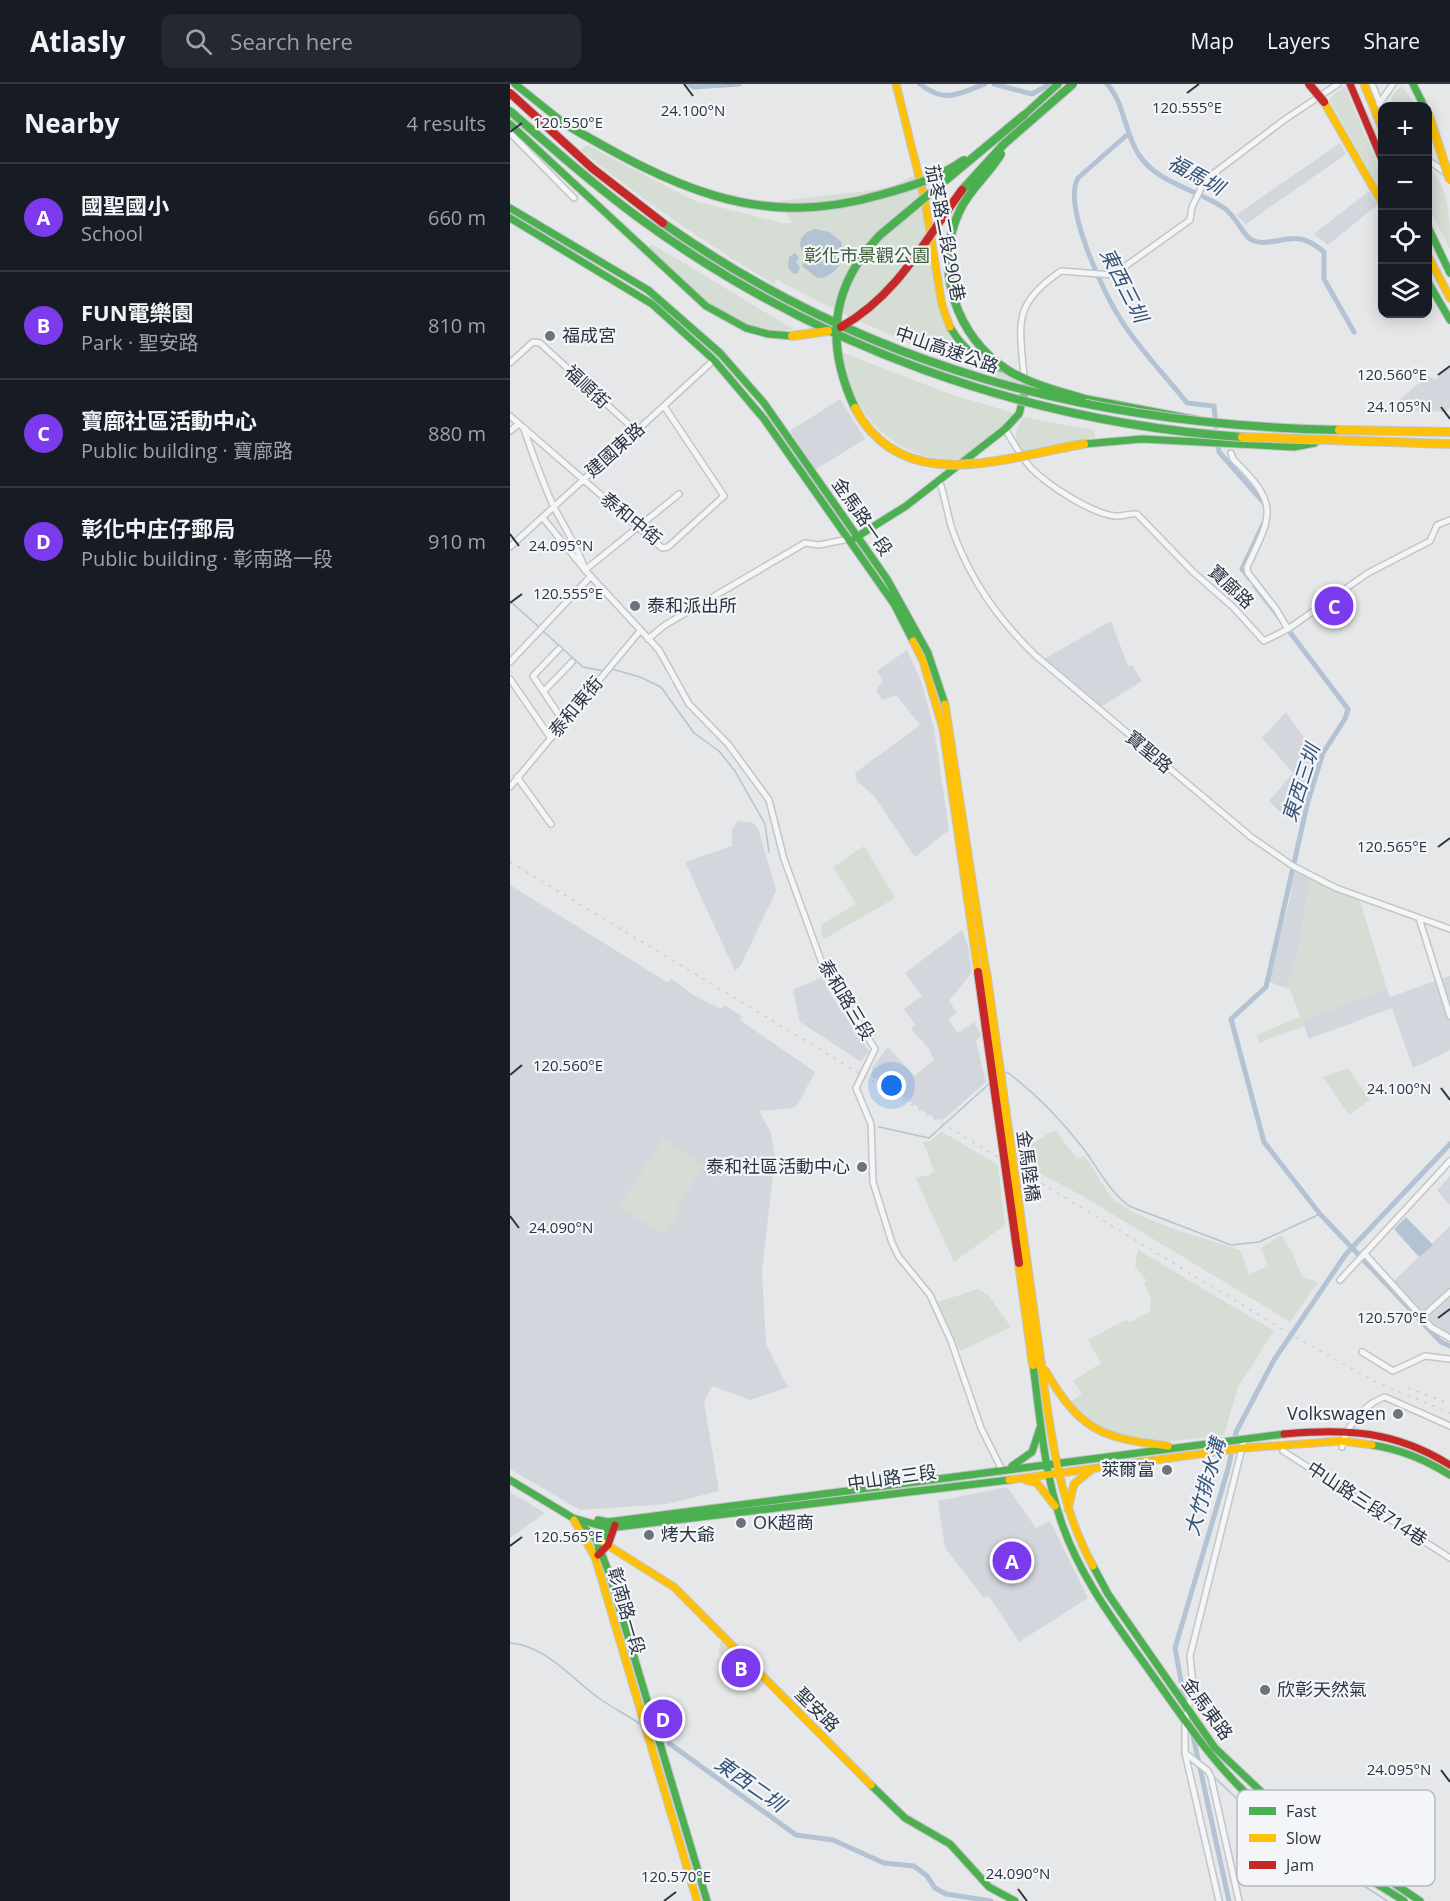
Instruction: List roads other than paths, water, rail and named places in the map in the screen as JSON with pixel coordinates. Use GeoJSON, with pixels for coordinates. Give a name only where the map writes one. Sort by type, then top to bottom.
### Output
{"type":"FeatureCollection","features":[{"type":"Feature","properties":{"kind":"main road"},"geometry":{"type":"LineString","coordinates":[[515,84],[566,124],[631,162],[699,194],[759,208],[792,210],[851,205],[937,176],[955,167],[1024,115]]}},
{"type":"Feature","properties":{"kind":"main road","name":"茄苳路二段290巷"},"geometry":{"type":"LineString","coordinates":[[896,84],[929,217],[940,302],[959,341],[972,358],[995,370],[1011,372],[1026,379]]}},
{"type":"Feature","properties":{"kind":"main road"},"geometry":{"type":"LineString","coordinates":[[1058,84],[972,161],[890,226],[862,255],[852,271],[838,308],[835,345],[844,389],[863,420],[890,445],[918,460],[936,465],[969,466],[1060,447],[1123,440],[1294,447],[1325,442]]}},
{"type":"Feature","properties":{"kind":"main road"},"geometry":{"type":"LineString","coordinates":[[510,124],[706,306],[737,325],[760,333],[783,336],[817,334],[857,319],[879,303],[895,286],[967,184],[1073,84]]}},
{"type":"Feature","properties":{"kind":"main road"},"geometry":{"type":"LineString","coordinates":[[1309,84],[1324,102],[1378,194]]}},
{"type":"Feature","properties":{"kind":"main road"},"geometry":{"type":"LineString","coordinates":[[1350,84],[1381,156]]}},
{"type":"Feature","properties":{"kind":"main road"},"geometry":{"type":"LineString","coordinates":[[1364,84],[1378,116]]}},
{"type":"Feature","properties":{"kind":"main road"},"geometry":{"type":"LineString","coordinates":[[1413,84],[1423,102]]}},
{"type":"Feature","properties":{"kind":"main road","name":"中山高速公路"},"geometry":{"type":"LineString","coordinates":[[510,93],[596,173],[682,237],[751,279],[822,317],[936,364],[1073,404],[1211,424],[1450,432]]}},
{"type":"Feature","properties":{"kind":"main road","name":"中山高速公路"},"geometry":{"type":"LineString","coordinates":[[510,111],[605,195],[704,264],[788,313],[901,363],[995,394],[1096,418],[1168,430],[1325,442],[1450,444]]}},
{"type":"Feature","properties":{"kind":"main road"},"geometry":{"type":"LineString","coordinates":[[1432,124],[1450,178]]}},
{"type":"Feature","properties":{"kind":"main road"},"geometry":{"type":"LineString","coordinates":[[1006,145],[996,163],[963,204],[948,246],[951,293],[962,321],[974,342],[994,362],[1031,382],[1083,398],[1183,415],[1211,424]]}},
{"type":"Feature","properties":{"kind":"main road","name":"金馬路一段"},"geometry":{"type":"LineString","coordinates":[[510,208],[648,290],[720,353],[764,403],[854,538]]}},
{"type":"Feature","properties":{"kind":"main road","name":"金馬路一段"},"geometry":{"type":"LineString","coordinates":[[510,218],[652,304],[714,360],[764,419],[887,579],[915,627],[944,696],[956,751],[982,971]]}},
{"type":"Feature","properties":{"kind":"main road"},"geometry":{"type":"LineString","coordinates":[[1432,235],[1450,273]]}},
{"type":"Feature","properties":{"kind":"main road"},"geometry":{"type":"LineString","coordinates":[[1432,264],[1450,298]]}},
{"type":"Feature","properties":{"kind":"main road"},"geometry":{"type":"LineString","coordinates":[[1432,289],[1450,320]]}},
{"type":"Feature","properties":{"kind":"main road"},"geometry":{"type":"LineString","coordinates":[[854,538],[906,506],[1005,429],[1019,414],[1026,379]]}},
{"type":"Feature","properties":{"kind":"main road","name":"金馬陸橋"},"geometry":{"type":"LineString","coordinates":[[982,971],[1037,1365]]}},
{"type":"Feature","properties":{"kind":"main road"},"geometry":{"type":"LineString","coordinates":[[1037,1365],[1041,1418],[1052,1469]]}},
{"type":"Feature","properties":{"kind":"main road"},"geometry":{"type":"LineString","coordinates":[[1037,1365],[1064,1405],[1083,1424],[1116,1439],[1173,1447]]}},
{"type":"Feature","properties":{"kind":"main road"},"geometry":{"type":"LineString","coordinates":[[1037,1365],[1052,1469]]}},
{"type":"Feature","properties":{"kind":"main road"},"geometry":{"type":"LineString","coordinates":[[1002,1470],[1024,1462],[1032,1454],[1037,1446],[1041,1418]]}},
{"type":"Feature","properties":{"kind":"main road"},"geometry":{"type":"LineString","coordinates":[[1243,1445],[1348,1431],[1408,1443],[1450,1465]]}},
{"type":"Feature","properties":{"kind":"main road","name":"中山路三段"},"geometry":{"type":"LineString","coordinates":[[510,1480],[573,1518],[612,1525],[1003,1480],[1052,1469],[1159,1452],[1173,1447],[1214,1443],[1243,1445]]}},
{"type":"Feature","properties":{"kind":"main road"},"geometry":{"type":"LineString","coordinates":[[1243,1445],[1343,1444],[1387,1447],[1429,1462],[1450,1475]]}},
{"type":"Feature","properties":{"kind":"main road","name":"中山路三段"},"geometry":{"type":"LineString","coordinates":[[612,1525],[1002,1470],[1094,1468],[1215,1452],[1243,1445]]}},
{"type":"Feature","properties":{"kind":"main road"},"geometry":{"type":"LineString","coordinates":[[1068,1510],[1074,1484],[1094,1468]]}},
{"type":"Feature","properties":{"kind":"main road","name":"金馬東路"},"geometry":{"type":"LineString","coordinates":[[1052,1469],[1092,1569],[1215,1748],[1259,1790]]}},
{"type":"Feature","properties":{"kind":"main road","name":"金馬東路"},"geometry":{"type":"LineString","coordinates":[[1052,1469],[1059,1511],[1086,1576],[1185,1723],[1212,1759],[1242,1790]]}},
{"type":"Feature","properties":{"kind":"main road"},"geometry":{"type":"LineString","coordinates":[[1012,1478],[1037,1484],[1059,1511]]}},
{"type":"Feature","properties":{"kind":"main road"},"geometry":{"type":"LineString","coordinates":[[573,1518],[600,1547],[612,1525]]}},
{"type":"Feature","properties":{"kind":"main road","name":"彰南路一段"},"geometry":{"type":"LineString","coordinates":[[573,1518],[600,1547],[707,1901]]}},
{"type":"Feature","properties":{"kind":"main road","name":"彰南路一段"},"geometry":{"type":"LineString","coordinates":[[600,1547],[697,1901]]}},
{"type":"Feature","properties":{"kind":"main road","name":"聖安路"},"geometry":{"type":"LineString","coordinates":[[600,1547],[674,1587],[886,1801],[905,1818],[950,1844],[989,1887],[1016,1901]]}},
{"type":"Feature","properties":{"kind":"main road","name":"金馬東路"},"geometry":{"type":"LineString","coordinates":[[1381,1886],[1404,1901]]}},
{"type":"Feature","properties":{"kind":"main road","name":"金馬東路"},"geometry":{"type":"LineString","coordinates":[[1398,1886],[1420,1901]]}},
{"type":"Feature","properties":{"kind":"street"},"geometry":{"type":"LineString","coordinates":[[1316,84],[1322,95]]}},
{"type":"Feature","properties":{"kind":"street"},"geometry":{"type":"LineString","coordinates":[[1026,379],[1021,331],[1024,305],[1030,296],[1061,271],[1113,275],[1190,220],[1192,207],[1205,180],[1338,84]]}},
{"type":"Feature","properties":{"kind":"street"},"geometry":{"type":"LineString","coordinates":[[1372,84],[1379,102]]}},
{"type":"Feature","properties":{"kind":"street"},"geometry":{"type":"LineString","coordinates":[[1383,102],[1393,84]]}},
{"type":"Feature","properties":{"kind":"street"},"geometry":{"type":"LineString","coordinates":[[510,133],[574,198]]}},
{"type":"Feature","properties":{"kind":"street"},"geometry":{"type":"LineString","coordinates":[[1432,163],[1450,178]]}},
{"type":"Feature","properties":{"kind":"street"},"geometry":{"type":"LineString","coordinates":[[952,272],[954,295],[974,337],[985,353],[1011,372]]}},
{"type":"Feature","properties":{"kind":"street","name":"福順街"},"geometry":{"type":"LineString","coordinates":[[510,363],[533,342],[540,344],[637,432]]}},
{"type":"Feature","properties":{"kind":"street","name":"建國東路"},"geometry":{"type":"LineString","coordinates":[[510,547],[720,353]]}},
{"type":"Feature","properties":{"kind":"street","name":"泰和中街"},"geometry":{"type":"LineString","coordinates":[[510,416],[662,548],[668,547],[724,496],[664,406]]}},
{"type":"Feature","properties":{"kind":"street"},"geometry":{"type":"LineString","coordinates":[[510,430],[521,425],[554,507],[579,550],[585,570]]}},
{"type":"Feature","properties":{"kind":"street","name":"寶廍路"},"geometry":{"type":"LineString","coordinates":[[1005,429],[1031,468],[1062,492],[1104,514],[1118,517],[1129,513],[1137,514],[1193,572],[1233,607],[1264,641],[1288,630],[1337,592],[1430,541],[1437,525],[1450,520]]}},
{"type":"Feature","properties":{"kind":"street"},"geometry":{"type":"LineString","coordinates":[[1231,453],[1233,459],[1263,494],[1269,516],[1246,567],[1288,630]]}},
{"type":"Feature","properties":{"kind":"street","name":"寶聖路"},"geometry":{"type":"LineString","coordinates":[[939,480],[957,543],[975,582],[993,609],[1036,656],[1262,846],[1293,866],[1336,888],[1450,929]]}},
{"type":"Feature","properties":{"kind":"street"},"geometry":{"type":"LineString","coordinates":[[585,570],[679,494]]}},
{"type":"Feature","properties":{"kind":"street"},"geometry":{"type":"LineString","coordinates":[[543,518],[585,570],[648,639],[665,626],[805,543],[819,545],[854,538]]}},
{"type":"Feature","properties":{"kind":"street"},"geometry":{"type":"LineString","coordinates":[[510,662],[591,576]]}},
{"type":"Feature","properties":{"kind":"street","name":"泰和東街"},"geometry":{"type":"LineString","coordinates":[[510,787],[640,631]]}},
{"type":"Feature","properties":{"kind":"street","name":"泰和路三段"},"geometry":{"type":"LineString","coordinates":[[648,639],[659,650],[689,704],[728,744],[774,811],[784,859],[823,966],[875,1049],[856,1088],[871,1124],[873,1182],[885,1223],[898,1257],[930,1295],[951,1341],[981,1428],[1002,1470],[1003,1480]]}},
{"type":"Feature","properties":{"kind":"street"},"geometry":{"type":"LineString","coordinates":[[559,649],[533,676],[563,721]]}},
{"type":"Feature","properties":{"kind":"street"},"geometry":{"type":"LineString","coordinates":[[544,691],[572,662]]}},
{"type":"Feature","properties":{"kind":"street"},"geometry":{"type":"LineString","coordinates":[[510,679],[550,737]]}},
{"type":"Feature","properties":{"kind":"street"},"geometry":{"type":"LineString","coordinates":[[510,774],[517,777],[551,824]]}},
{"type":"Feature","properties":{"kind":"street"},"geometry":{"type":"LineString","coordinates":[[1419,918],[1450,1016]]}},
{"type":"Feature","properties":{"kind":"street"},"geometry":{"type":"LineString","coordinates":[[1340,1280],[1450,1161]]}},
{"type":"Feature","properties":{"kind":"street"},"geometry":{"type":"LineString","coordinates":[[1365,1253],[1422,1317],[1440,1334],[1450,1338]]}},
{"type":"Feature","properties":{"kind":"street"},"geometry":{"type":"LineString","coordinates":[[1422,1317],[1450,1292]]}},
{"type":"Feature","properties":{"kind":"street"},"geometry":{"type":"LineString","coordinates":[[1362,1352],[1393,1371],[1425,1356],[1450,1359]]}},
{"type":"Feature","properties":{"kind":"street"},"geometry":{"type":"LineString","coordinates":[[1343,1444],[1348,1431],[1378,1399],[1385,1397],[1450,1426]]}},
{"type":"Feature","properties":{"kind":"street"},"geometry":{"type":"LineString","coordinates":[[1219,1901],[1185,1753],[1185,1723],[1193,1686],[1190,1656],[1243,1445]]}},
{"type":"Feature","properties":{"kind":"street","name":"中山路三段714巷"},"geometry":{"type":"LineString","coordinates":[[1283,1451],[1450,1558]]}},
{"type":"Feature","properties":{"kind":"street"},"geometry":{"type":"LineString","coordinates":[[1185,1753],[1208,1771],[1211,1777],[1239,1901]]}},
{"type":"Feature","properties":{"kind":"water"},"geometry":{"type":"Polygon","coordinates":[[[815,229],[829,232],[842,242],[842,248],[846,252],[832,273],[817,278],[802,266],[806,257],[800,244],[806,233],[815,229]]]}},
{"type":"Feature","properties":{"kind":"water"},"geometry":{"type":"Polygon","coordinates":[[[795,253],[799,258],[796,262],[800,267],[798,273],[794,274],[788,268],[789,257],[795,253]]]}},
{"type":"Feature","properties":{"kind":"water"},"geometry":{"type":"Polygon","coordinates":[[[1406,1217],[1433,1245],[1419,1257],[1394,1229],[1406,1217]]]}},
{"type":"Feature","properties":{"kind":"waterway","name":"福馬圳"},"geometry":{"type":"LineString","coordinates":[[689,84],[694,87],[739,84]]}},
{"type":"Feature","properties":{"kind":"waterway","name":"福馬圳"},"geometry":{"type":"LineString","coordinates":[[920,84],[937,94],[945,95],[959,94],[985,84]]}},
{"type":"Feature","properties":{"kind":"waterway","name":"福馬圳"},"geometry":{"type":"LineString","coordinates":[[994,84],[1032,94],[1050,84]]}},
{"type":"Feature","properties":{"kind":"waterway","name":"福馬圳"},"geometry":{"type":"LineString","coordinates":[[1107,84],[1121,109],[1134,146],[1147,165],[1156,173],[1224,208],[1250,239],[1262,242],[1300,239],[1310,242],[1324,252],[1324,279],[1354,332]]}},
{"type":"Feature","properties":{"kind":"waterway","name":"東西三圳"},"geometry":{"type":"LineString","coordinates":[[1129,133],[1078,178],[1075,191],[1080,228],[1105,291],[1128,331],[1187,403],[1214,406],[1216,427]]}},
{"type":"Feature","properties":{"kind":"waterway","name":"東西三圳"},"geometry":{"type":"LineString","coordinates":[[1218,442],[1219,452],[1266,505]]}},
{"type":"Feature","properties":{"kind":"waterway","name":"東西三圳"},"geometry":{"type":"LineString","coordinates":[[1250,579],[1242,569],[1266,518]]}},
{"type":"Feature","properties":{"kind":"waterway","name":"東西三圳"},"geometry":{"type":"LineString","coordinates":[[1255,586],[1279,617]]}},
{"type":"Feature","properties":{"kind":"waterway"},"geometry":{"type":"LineString","coordinates":[[510,601],[539,627]]}},
{"type":"Feature","properties":{"kind":"waterway","name":"東西三圳"},"geometry":{"type":"LineString","coordinates":[[1286,627],[1348,709],[1345,719],[1323,753],[1308,801],[1266,987],[1231,1019],[1264,1142],[1320,1214],[1441,1342],[1450,1346]]}},
{"type":"Feature","properties":{"kind":"waterway"},"geometry":{"type":"LineString","coordinates":[[543,631],[583,667],[604,671]]}},
{"type":"Feature","properties":{"kind":"waterway"},"geometry":{"type":"LineString","coordinates":[[612,669],[640,677],[661,687],[694,733],[719,751],[735,771],[765,824],[769,852]]}},
{"type":"Feature","properties":{"kind":"waterway"},"geometry":{"type":"LineString","coordinates":[[1004,1074],[1007,1072],[1017,1080],[1057,1117],[1083,1148],[1109,1186],[1129,1206],[1231,1245],[1259,1242],[1320,1214]]}},
{"type":"Feature","properties":{"kind":"waterway"},"geometry":{"type":"LineString","coordinates":[[879,1127],[929,1138],[990,1083]]}},
{"type":"Feature","properties":{"kind":"waterway","name":"大竹排水溝"},"geometry":{"type":"LineString","coordinates":[[1185,1703],[1175,1648],[1228,1469],[1236,1432],[1274,1360],[1346,1254],[1450,1144]]}},
{"type":"Feature","properties":{"kind":"waterway","name":"東西二圳"},"geometry":{"type":"LineString","coordinates":[[510,1643],[523,1645],[547,1657],[600,1699],[640,1724]]}},
{"type":"Feature","properties":{"kind":"waterway","name":"大竹排水溝"},"geometry":{"type":"LineString","coordinates":[[1193,1736],[1229,1901]]}},
{"type":"Feature","properties":{"kind":"waterway","name":"東西二圳"},"geometry":{"type":"LineString","coordinates":[[661,1738],[670,1744]]}},
{"type":"Feature","properties":{"kind":"waterway","name":"東西二圳"},"geometry":{"type":"LineString","coordinates":[[670,1744],[796,1835],[833,1840],[884,1863],[914,1866],[927,1876],[935,1888],[946,1894],[991,1901]]}},
{"type":"Feature","properties":{"kind":"waterway"},"geometry":{"type":"LineString","coordinates":[[1214,1777],[1237,1799]]}},
{"type":"Feature","properties":{"kind":"waterway"},"geometry":{"type":"LineString","coordinates":[[1364,1886],[1387,1901]]}},
{"type":"Feature","properties":{"kind":"railway"},"geometry":{"type":"LineString","coordinates":[[510,862],[1297,1338],[1376,1382],[1450,1413]]}},
{"type":"Feature","properties":{"kind":"railway"},"geometry":{"type":"LineString","coordinates":[[1408,1388],[1450,1404]]}},
{"type":"Feature","properties":{"kind":"place","name":"福成宮"},"geometry":{"type":"Point","coordinates":[550,336]}},
{"type":"Feature","properties":{"kind":"place","name":"泰和派出所"},"geometry":{"type":"Point","coordinates":[635,606]}},
{"type":"Feature","properties":{"kind":"place","name":"寶廍社區活動中心"},"geometry":{"type":"Point","coordinates":[1334,606]}},
{"type":"Feature","properties":{"kind":"place","name":"泰和社區活動中心"},"geometry":{"type":"Point","coordinates":[862,1167]}},
{"type":"Feature","properties":{"kind":"place","name":"Volkswagen"},"geometry":{"type":"Point","coordinates":[1398,1414]}},
{"type":"Feature","properties":{"kind":"place","name":"萊爾富"},"geometry":{"type":"Point","coordinates":[1167,1470]}},
{"type":"Feature","properties":{"kind":"place","name":"OK超商"},"geometry":{"type":"Point","coordinates":[741,1523]}},
{"type":"Feature","properties":{"kind":"place","name":"烤大爺"},"geometry":{"type":"Point","coordinates":[649,1535]}},
{"type":"Feature","properties":{"kind":"place","name":"國聖國小"},"geometry":{"type":"Point","coordinates":[1012,1561]}},
{"type":"Feature","properties":{"kind":"place","name":"FUN電樂園"},"geometry":{"type":"Point","coordinates":[741,1668]}},
{"type":"Feature","properties":{"kind":"place","name":"欣彰天然氣"},"geometry":{"type":"Point","coordinates":[1265,1690]}},
{"type":"Feature","properties":{"kind":"place","name":"彰化中庄仔郵局"},"geometry":{"type":"Point","coordinates":[663,1719]}},
{"type":"Feature","properties":{"kind":"park label","name":"彰化市景觀公園"},"geometry":{"type":"Point","coordinates":[867,256]}}]}
